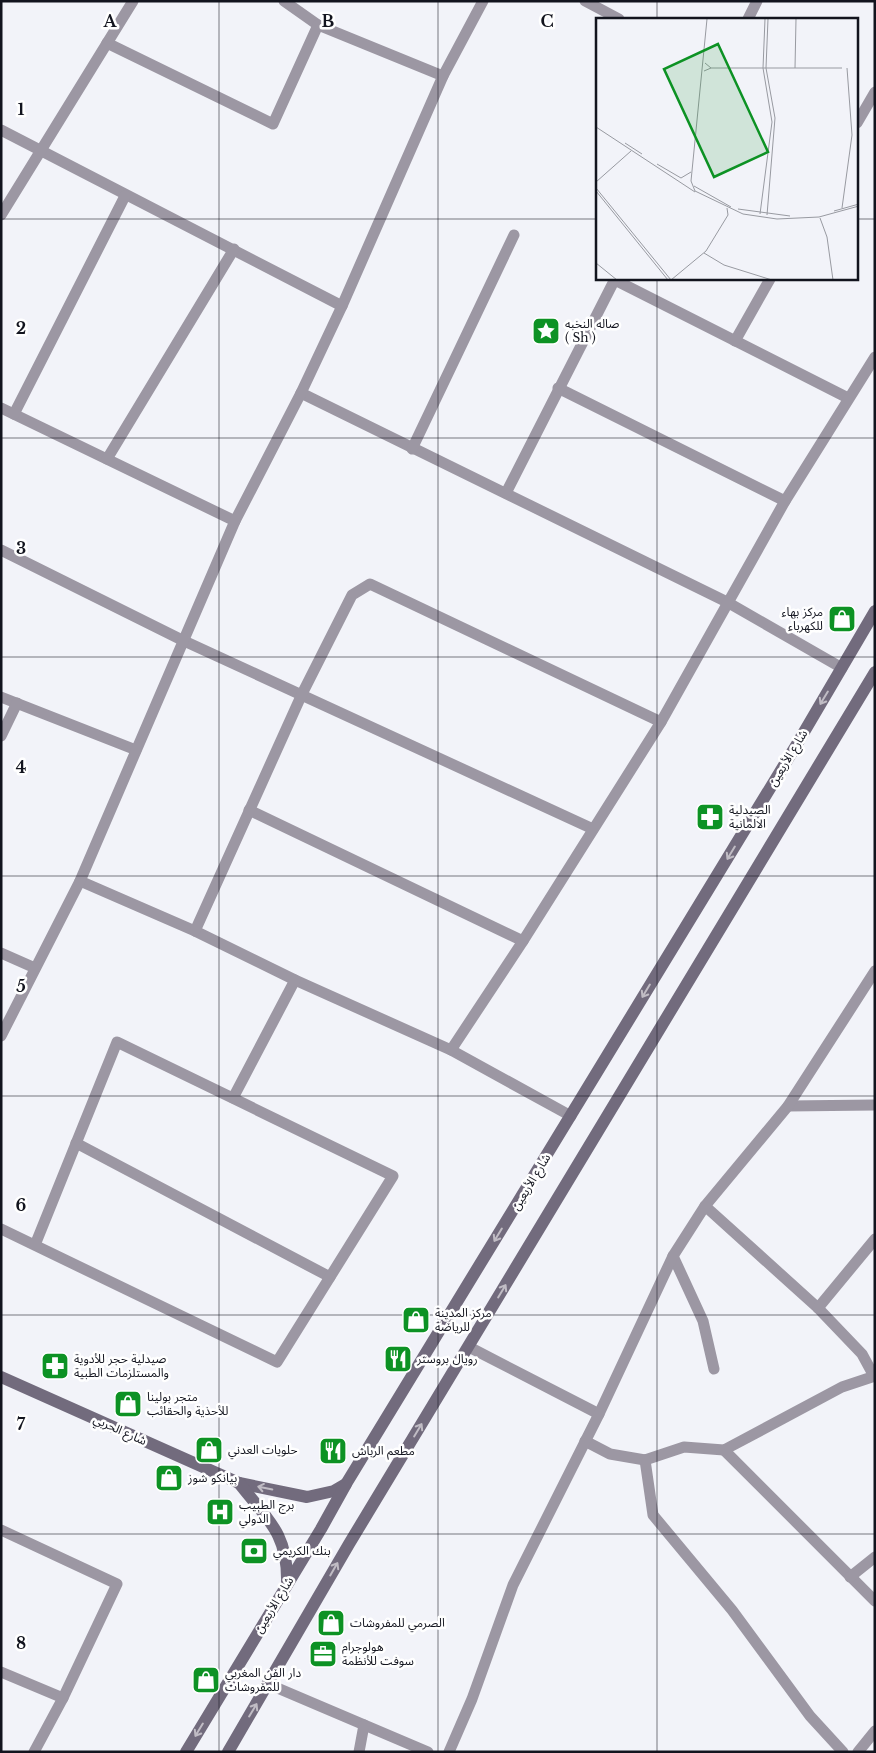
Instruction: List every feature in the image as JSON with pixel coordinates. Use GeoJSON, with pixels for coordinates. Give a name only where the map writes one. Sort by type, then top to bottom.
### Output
{"type":"FeatureCollection","features":[{"type":"Feature","properties":{"kind":"main road","name":"شارع الأربعين"},"geometry":{"type":"LineString","coordinates":[[186,1752],[346,1484],[571,1116],[875,611]]}},
{"type":"Feature","properties":{"kind":"main road"},"geometry":{"type":"LineString","coordinates":[[228,1752],[349,1544],[875,672]]}},
{"type":"Feature","properties":{"kind":"main road","name":"شارع الحربي"},"geometry":{"type":"LineString","coordinates":[[1,1377],[239,1483],[307,1497],[334,1491],[346,1484]]}},
{"type":"Feature","properties":{"kind":"main road"},"geometry":{"type":"LineString","coordinates":[[239,1483],[278,1533],[285,1550],[287,1583]]}},
{"type":"Feature","properties":{"kind":"street"},"geometry":{"type":"LineString","coordinates":[[1,215],[133,1]]}},
{"type":"Feature","properties":{"kind":"street"},"geometry":{"type":"LineString","coordinates":[[284,1],[318,25],[443,76]]}},
{"type":"Feature","properties":{"kind":"street"},"geometry":{"type":"LineString","coordinates":[[1,1036],[80,881],[234,521],[301,393],[342,306],[443,76],[483,1]]}},
{"type":"Feature","properties":{"kind":"street"},"geometry":{"type":"LineString","coordinates":[[585,1],[606,6],[618,18]]}},
{"type":"Feature","properties":{"kind":"street"},"geometry":{"type":"LineString","coordinates":[[748,18],[757,1]]}},
{"type":"Feature","properties":{"kind":"street"},"geometry":{"type":"LineString","coordinates":[[107,43],[274,124],[318,25]]}},
{"type":"Feature","properties":{"kind":"street"},"geometry":{"type":"LineString","coordinates":[[858,122],[875,92]]}},
{"type":"Feature","properties":{"kind":"street"},"geometry":{"type":"LineString","coordinates":[[1,130],[40,152],[234,249],[342,306]]}},
{"type":"Feature","properties":{"kind":"street"},"geometry":{"type":"LineString","coordinates":[[14,414],[126,196]]}},
{"type":"Feature","properties":{"kind":"street"},"geometry":{"type":"LineString","coordinates":[[412,449],[514,235]]}},
{"type":"Feature","properties":{"kind":"street"},"geometry":{"type":"LineString","coordinates":[[107,459],[234,249]]}},
{"type":"Feature","properties":{"kind":"street"},"geometry":{"type":"LineString","coordinates":[[506,493],[614,280]]}},
{"type":"Feature","properties":{"kind":"street"},"geometry":{"type":"LineString","coordinates":[[617,280],[848,398]]}},
{"type":"Feature","properties":{"kind":"street"},"geometry":{"type":"LineString","coordinates":[[735,341],[769,280]]}},
{"type":"Feature","properties":{"kind":"street"},"geometry":{"type":"LineString","coordinates":[[451,1050],[523,941],[661,722],[785,501],[875,356]]}},
{"type":"Feature","properties":{"kind":"street"},"geometry":{"type":"LineString","coordinates":[[558,388],[785,501]]}},
{"type":"Feature","properties":{"kind":"street"},"geometry":{"type":"LineString","coordinates":[[301,393],[727,602],[842,668]]}},
{"type":"Feature","properties":{"kind":"street"},"geometry":{"type":"LineString","coordinates":[[1,408],[234,521]]}},
{"type":"Feature","properties":{"kind":"street"},"geometry":{"type":"LineString","coordinates":[[1,550],[182,640],[593,829]]}},
{"type":"Feature","properties":{"kind":"street"},"geometry":{"type":"LineString","coordinates":[[195,931],[302,694],[352,595],[370,584],[661,722]]}},
{"type":"Feature","properties":{"kind":"street"},"geometry":{"type":"LineString","coordinates":[[1,697],[136,750]]}},
{"type":"Feature","properties":{"kind":"street"},"geometry":{"type":"LineString","coordinates":[[1,736],[17,704]]}},
{"type":"Feature","properties":{"kind":"street"},"geometry":{"type":"LineString","coordinates":[[249,810],[523,941]]}},
{"type":"Feature","properties":{"kind":"street"},"geometry":{"type":"LineString","coordinates":[[80,881],[195,931],[295,980],[451,1050],[571,1116]]}},
{"type":"Feature","properties":{"kind":"street"},"geometry":{"type":"LineString","coordinates":[[1,953],[35,968]]}},
{"type":"Feature","properties":{"kind":"street"},"geometry":{"type":"LineString","coordinates":[[449,1752],[472,1699],[513,1585],[599,1414],[673,1256],[705,1206],[788,1106],[875,972]]}},
{"type":"Feature","properties":{"kind":"street"},"geometry":{"type":"LineString","coordinates":[[233,1098],[295,980]]}},
{"type":"Feature","properties":{"kind":"street"},"geometry":{"type":"LineString","coordinates":[[1,1229],[277,1362],[393,1176],[117,1042],[35,1245]]}},
{"type":"Feature","properties":{"kind":"street"},"geometry":{"type":"LineString","coordinates":[[788,1106],[875,1105]]}},
{"type":"Feature","properties":{"kind":"street"},"geometry":{"type":"LineString","coordinates":[[76,1143],[330,1277]]}},
{"type":"Feature","properties":{"kind":"street"},"geometry":{"type":"LineString","coordinates":[[585,1441],[610,1454],[645,1460],[684,1447],[724,1450],[842,1387],[874,1376],[862,1354],[818,1308],[705,1206]]}},
{"type":"Feature","properties":{"kind":"street"},"geometry":{"type":"LineString","coordinates":[[818,1308],[875,1239]]}},
{"type":"Feature","properties":{"kind":"street"},"geometry":{"type":"LineString","coordinates":[[673,1256],[703,1321],[714,1369]]}},
{"type":"Feature","properties":{"kind":"street"},"geometry":{"type":"LineString","coordinates":[[469,1347],[599,1414]]}},
{"type":"Feature","properties":{"kind":"street"},"geometry":{"type":"LineString","coordinates":[[724,1450],[875,1600]]}},
{"type":"Feature","properties":{"kind":"street"},"geometry":{"type":"LineString","coordinates":[[645,1460],[653,1515],[732,1610],[810,1716],[843,1752]]}},
{"type":"Feature","properties":{"kind":"street"},"geometry":{"type":"LineString","coordinates":[[1,1530],[117,1584],[63,1698],[34,1752]]}},
{"type":"Feature","properties":{"kind":"street"},"geometry":{"type":"LineString","coordinates":[[850,1577],[875,1557]]}},
{"type":"Feature","properties":{"kind":"street"},"geometry":{"type":"LineString","coordinates":[[1,1672],[63,1698]]}},
{"type":"Feature","properties":{"kind":"street"},"geometry":{"type":"LineString","coordinates":[[268,1684],[428,1752]]}},
{"type":"Feature","properties":{"kind":"street"},"geometry":{"type":"LineString","coordinates":[[359,1752],[364,1725]]}},
{"type":"Feature","properties":{"kind":"street"},"geometry":{"type":"LineString","coordinates":[[858,1752],[875,1731]]}},
{"type":"Feature","properties":{"kind":"place","name":"صاله النخبه ( Sh )"},"geometry":{"type":"Point","coordinates":[546,331]}},
{"type":"Feature","properties":{"kind":"place","name":"مركز بهاء للكهرباء"},"geometry":{"type":"Point","coordinates":[842,619]}},
{"type":"Feature","properties":{"kind":"place","name":"الصيدلية الالمانية"},"geometry":{"type":"Point","coordinates":[710,817]}},
{"type":"Feature","properties":{"kind":"place","name":"مركز المدينة للرياضة"},"geometry":{"type":"Point","coordinates":[416,1320]}},
{"type":"Feature","properties":{"kind":"place","name":"رويال بروستر"},"geometry":{"type":"Point","coordinates":[398,1359]}},
{"type":"Feature","properties":{"kind":"place","name":"صيدلية حجر للأدوية والمستلزمات الطبية"},"geometry":{"type":"Point","coordinates":[55,1366]}},
{"type":"Feature","properties":{"kind":"place","name":"متجر بولينا للأحذية والحقائب"},"geometry":{"type":"Point","coordinates":[128,1404]}},
{"type":"Feature","properties":{"kind":"place","name":"حلويات العدني"},"geometry":{"type":"Point","coordinates":[209,1450]}},
{"type":"Feature","properties":{"kind":"place","name":"مطعم الرباش"},"geometry":{"type":"Point","coordinates":[333,1451]}},
{"type":"Feature","properties":{"kind":"place","name":"بيانكو شوز"},"geometry":{"type":"Point","coordinates":[169,1478]}},
{"type":"Feature","properties":{"kind":"place","name":"برج الطبيب الدولي"},"geometry":{"type":"Point","coordinates":[220,1512]}},
{"type":"Feature","properties":{"kind":"place","name":"بنك الكريمي"},"geometry":{"type":"Point","coordinates":[254,1551]}},
{"type":"Feature","properties":{"kind":"place","name":"الصرمي للمفروشات"},"geometry":{"type":"Point","coordinates":[331,1623]}},
{"type":"Feature","properties":{"kind":"place","name":"هولوجرام سوفت للأنظمة"},"geometry":{"type":"Point","coordinates":[323,1654]}},
{"type":"Feature","properties":{"kind":"place","name":"دار الفن المغربي للمفروشات"},"geometry":{"type":"Point","coordinates":[206,1680]}}]}
